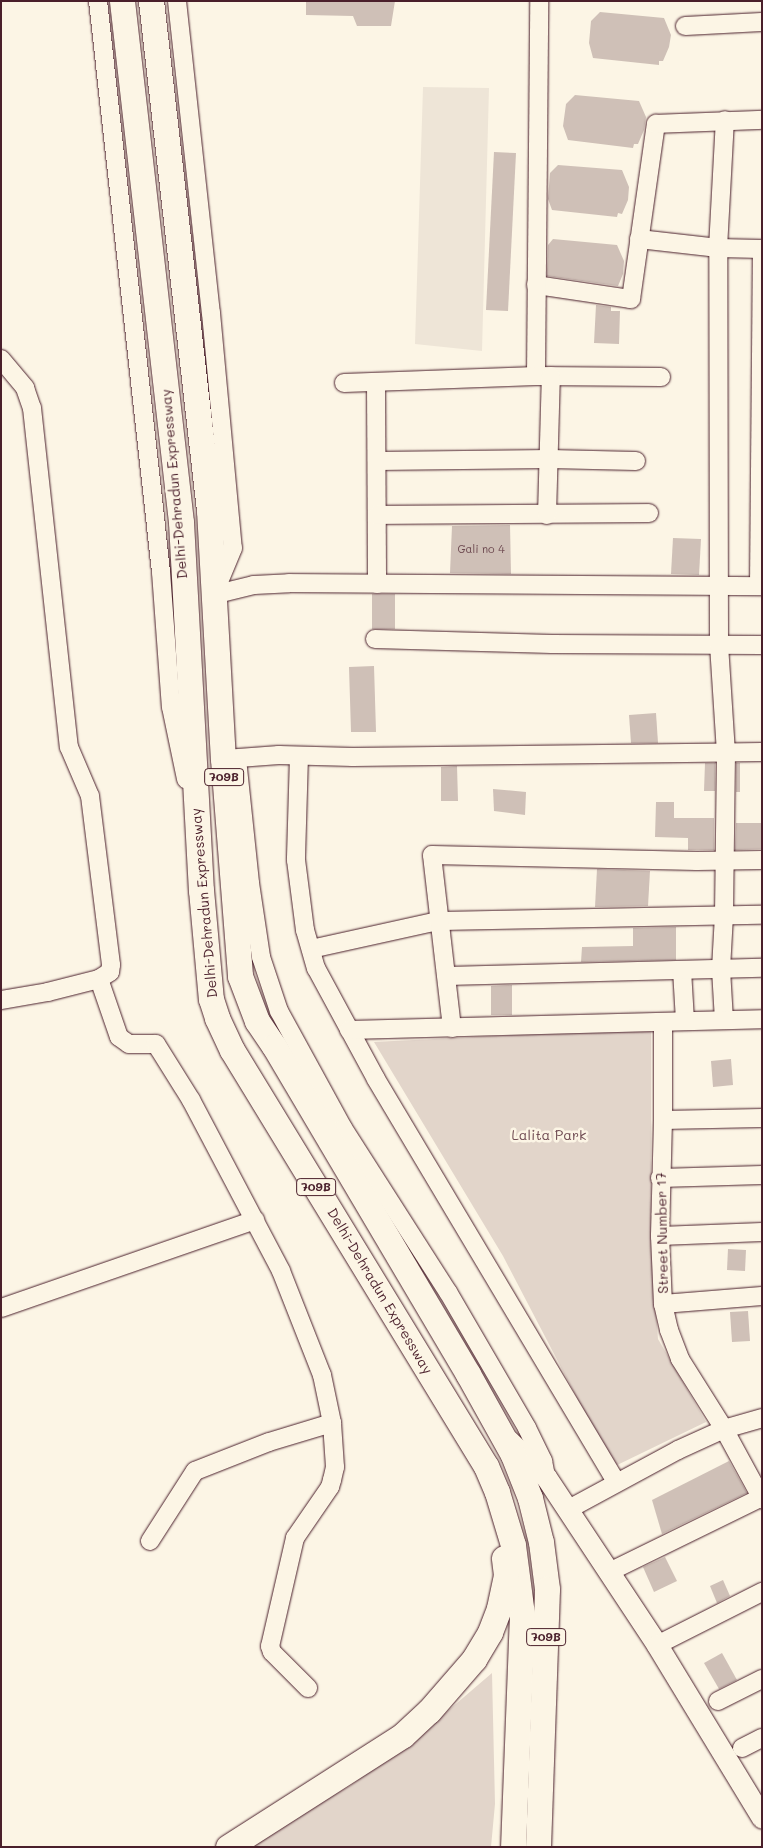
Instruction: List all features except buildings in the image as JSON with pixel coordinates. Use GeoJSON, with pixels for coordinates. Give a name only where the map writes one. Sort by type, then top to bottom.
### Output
{"type":"FeatureCollection","features":[{"type":"Feature","properties":{"kind":"highway","name":"Delhi-Dehradun Expressway"},"geometry":{"type":"LineString","coordinates":[[122,1],[181,522],[198,841],[211,999],[224,1034],[486,1466],[497,1492],[513,1545],[522,1614],[513,1847]]}},
{"type":"Feature","properties":{"kind":"highway","name":"Delhi-Dehradun Expressway"},"geometry":{"type":"LineString","coordinates":[[151,1],[209,510],[213,595],[230,759],[237,959],[240,976],[250,1008],[502,1434],[530,1498],[545,1565],[547,1612],[538,1847]]}},
{"type":"Feature","properties":{"kind":"highway"},"geometry":{"type":"LineString","coordinates":[[228,1847],[403,1735],[429,1711],[474,1659],[490,1632],[500,1608],[506,1575],[504,1552],[486,1466]]}},
{"type":"Feature","properties":{"kind":"main road"},"geometry":{"type":"LineString","coordinates":[[502,1434],[546,1477],[657,1645],[762,1818]]}},
{"type":"Feature","properties":{"kind":"street"},"geometry":{"type":"LineString","coordinates":[[98,1],[161,572],[171,707],[198,841]]}},
{"type":"Feature","properties":{"kind":"street"},"geometry":{"type":"LineString","coordinates":[[177,1],[211,313],[233,548],[213,595]]}},
{"type":"Feature","properties":{"kind":"street"},"geometry":{"type":"LineString","coordinates":[[539,1],[536,285],[550,459],[548,516]]}},
{"type":"Feature","properties":{"kind":"street"},"geometry":{"type":"LineString","coordinates":[[685,26],[762,22]]}},
{"type":"Feature","properties":{"kind":"street"},"geometry":{"type":"LineString","coordinates":[[724,1020],[721,969],[724,916],[723,860],[726,753],[720,645],[718,248],[725,120]]}},
{"type":"Feature","properties":{"kind":"street"},"geometry":{"type":"LineString","coordinates":[[536,285],[631,299],[656,124],[762,120]]}},
{"type":"Feature","properties":{"kind":"street"},"geometry":{"type":"LineString","coordinates":[[213,595],[254,585],[761,586],[762,249],[718,248],[639,239]]}},
{"type":"Feature","properties":{"kind":"street"},"geometry":{"type":"LineString","coordinates":[[1,359],[8,372],[25,388],[32,408],[69,747],[87,787],[92,807],[111,965],[110,972],[99,978],[48,992],[1,1000]]}},
{"type":"Feature","properties":{"kind":"street"},"geometry":{"type":"LineString","coordinates":[[344,384],[544,376],[661,377]]}},
{"type":"Feature","properties":{"kind":"street"},"geometry":{"type":"LineString","coordinates":[[376,382],[377,584]]}},
{"type":"Feature","properties":{"kind":"street"},"geometry":{"type":"LineString","coordinates":[[377,461],[550,459],[636,461]]}},
{"type":"Feature","properties":{"kind":"street"},"geometry":{"type":"LineString","coordinates":[[377,515],[548,516],[649,514]]}},
{"type":"Feature","properties":{"kind":"street"},"geometry":{"type":"LineString","coordinates":[[375,639],[762,645]]}},
{"type":"Feature","properties":{"kind":"street"},"geometry":{"type":"LineString","coordinates":[[546,1477],[543,1462],[527,1428],[448,1292],[343,1128],[279,1011],[261,957],[230,759],[299,756],[363,757],[762,752]]}},
{"type":"Feature","properties":{"kind":"street"},"geometry":{"type":"LineString","coordinates":[[299,756],[296,860],[300,898],[310,949],[316,968],[376,1079],[616,1482]]}},
{"type":"Feature","properties":{"kind":"street"},"geometry":{"type":"LineString","coordinates":[[452,1028],[447,976],[438,921],[432,855],[762,860]]}},
{"type":"Feature","properties":{"kind":"street"},"geometry":{"type":"LineString","coordinates":[[310,949],[438,921],[762,916]]}},
{"type":"Feature","properties":{"kind":"street"},"geometry":{"type":"LineString","coordinates":[[447,976],[762,968]]}},
{"type":"Feature","properties":{"kind":"street"},"geometry":{"type":"LineString","coordinates":[[682,970],[685,1021]]}},
{"type":"Feature","properties":{"kind":"street"},"geometry":{"type":"LineString","coordinates":[[99,978],[118,1037],[129,1044],[153,1043],[158,1046],[191,1100],[281,1271],[322,1375],[332,1423],[335,1467],[330,1487],[295,1538],[270,1640],[272,1652],[308,1688]]}},
{"type":"Feature","properties":{"kind":"street"},"geometry":{"type":"LineString","coordinates":[[349,1030],[762,1020]]}},
{"type":"Feature","properties":{"kind":"street","name":"Street Number 17"},"geometry":{"type":"LineString","coordinates":[[664,1022],[664,1120],[660,1178],[660,1236],[664,1304],[669,1330],[680,1360],[724,1429],[761,1498]]}},
{"type":"Feature","properties":{"kind":"street"},"geometry":{"type":"LineString","coordinates":[[664,1120],[762,1118]]}},
{"type":"Feature","properties":{"kind":"street"},"geometry":{"type":"LineString","coordinates":[[660,1178],[762,1175]]}},
{"type":"Feature","properties":{"kind":"street"},"geometry":{"type":"LineString","coordinates":[[1,1308],[255,1220]]}},
{"type":"Feature","properties":{"kind":"street"},"geometry":{"type":"LineString","coordinates":[[660,1236],[762,1232]]}},
{"type":"Feature","properties":{"kind":"street"},"geometry":{"type":"LineString","coordinates":[[664,1304],[762,1296]]}},
{"type":"Feature","properties":{"kind":"street"},"geometry":{"type":"LineString","coordinates":[[567,1510],[616,1482],[724,1429],[762,1418]]}},
{"type":"Feature","properties":{"kind":"street"},"geometry":{"type":"LineString","coordinates":[[150,1541],[195,1471],[269,1442],[332,1423]]}},
{"type":"Feature","properties":{"kind":"street"},"geometry":{"type":"LineString","coordinates":[[609,1572],[761,1498]]}},
{"type":"Feature","properties":{"kind":"street"},"geometry":{"type":"LineString","coordinates":[[657,1645],[762,1592]]}},
{"type":"Feature","properties":{"kind":"street"},"geometry":{"type":"LineString","coordinates":[[718,1701],[762,1679]]}},
{"type":"Feature","properties":{"kind":"street"},"geometry":{"type":"LineString","coordinates":[[742,1748],[762,1738]]}},
{"type":"Feature","properties":{"kind":"shaded area"},"geometry":{"type":"Polygon","coordinates":[[[423,87],[489,88],[482,351],[415,344],[423,87]]]}},
{"type":"Feature","properties":{"kind":"green space","name":"Lalita Park"},"geometry":{"type":"Polygon","coordinates":[[[651,1028],[651,1244],[658,1339],[706,1422],[613,1467],[503,1256],[374,1042],[651,1028]]]}},
{"type":"Feature","properties":{"kind":"green space"},"geometry":{"type":"Polygon","coordinates":[[[492,1673],[495,1804],[491,1847],[242,1847],[350,1786],[422,1733],[492,1673]]]}}]}
